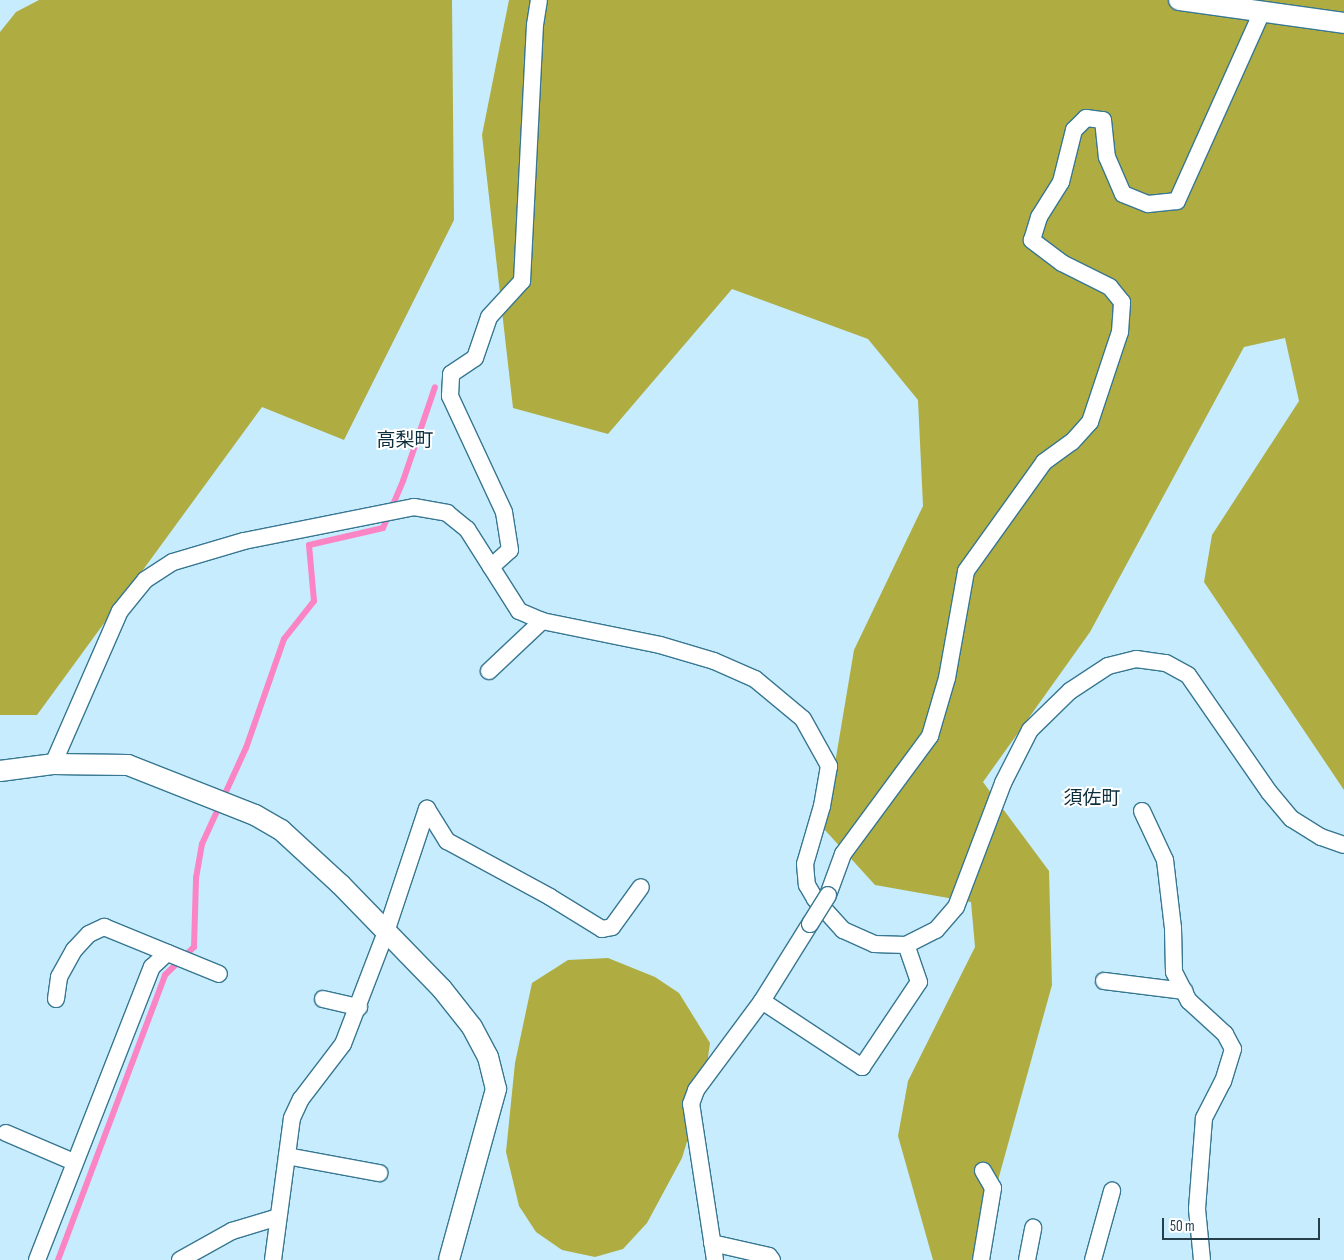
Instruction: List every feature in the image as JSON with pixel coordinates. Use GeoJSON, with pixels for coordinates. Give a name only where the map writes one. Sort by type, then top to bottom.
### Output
{"type":"FeatureCollection","features":[{"type":"Feature","properties":{"kind":"street"},"geometry":{"type":"LineString","coordinates":[[491,567],[510,550],[504,512],[450,396],[451,374],[475,358],[489,316],[522,281],[535,25],[540,0]]}},
{"type":"Feature","properties":{"kind":"street"},"geometry":{"type":"LineString","coordinates":[[1179,0],[1344,23]]}},
{"type":"Feature","properties":{"kind":"street"},"geometry":{"type":"LineString","coordinates":[[715,1260],[691,1104],[696,1090],[762,1001],[810,924],[828,895],[843,854],[930,736],[947,678],[966,571],[1044,462],[1072,442],[1090,422],[1117,342],[1122,302],[1110,286],[1062,263],[1032,240],[1039,217],[1061,182],[1074,130],[1086,118],[1103,120],[1108,157],[1123,194],[1148,204],[1177,201],[1262,12]]}},
{"type":"Feature","properties":{"kind":"street"},"geometry":{"type":"LineString","coordinates":[[53,764],[120,611],[145,580],[173,562],[244,541],[414,507],[447,514],[467,529],[519,611],[542,621],[660,645],[714,661],[755,679],[803,719],[829,766],[822,806],[805,864],[807,885],[815,899],[843,930],[874,944],[906,945],[936,930],[956,907],[1003,783],[1030,730],[1070,691],[1108,666],[1136,659],[1166,663],[1188,675],[1269,792],[1292,819],[1321,837],[1344,845]]}},
{"type":"Feature","properties":{"kind":"street"},"geometry":{"type":"LineString","coordinates":[[489,671],[542,621]]}},
{"type":"Feature","properties":{"kind":"street"},"geometry":{"type":"LineString","coordinates":[[0,771],[53,764],[128,766],[234,806],[281,830],[386,932],[442,990],[472,1026],[488,1057],[496,1089],[449,1260]]}},
{"type":"Feature","properties":{"kind":"street"},"geometry":{"type":"LineString","coordinates":[[273,1260],[292,1118],[301,1100],[343,1044],[359,1007],[386,932],[427,809],[447,841],[550,897],[602,929],[612,927],[641,887]]}},
{"type":"Feature","properties":{"kind":"street"},"geometry":{"type":"LineString","coordinates":[[1142,811],[1165,860],[1173,928],[1174,972],[1189,1000],[1225,1034],[1233,1049],[1223,1082],[1204,1118],[1197,1209],[1202,1260]]}},
{"type":"Feature","properties":{"kind":"street"},"geometry":{"type":"LineString","coordinates":[[56,999],[59,977],[74,950],[89,934],[104,927],[219,974]]}},
{"type":"Feature","properties":{"kind":"street"},"geometry":{"type":"LineString","coordinates":[[762,1001],[862,1067],[919,982],[906,945]]}},
{"type":"Feature","properties":{"kind":"street"},"geometry":{"type":"LineString","coordinates":[[37,1260],[152,967],[167,953]]}},
{"type":"Feature","properties":{"kind":"street"},"geometry":{"type":"LineString","coordinates":[[1104,981],[1184,991]]}},
{"type":"Feature","properties":{"kind":"street"},"geometry":{"type":"LineString","coordinates":[[323,999],[359,1007]]}},
{"type":"Feature","properties":{"kind":"street"},"geometry":{"type":"LineString","coordinates":[[6,1134],[74,1162]]}},
{"type":"Feature","properties":{"kind":"street"},"geometry":{"type":"LineString","coordinates":[[287,1156],[379,1173]]}},
{"type":"Feature","properties":{"kind":"street"},"geometry":{"type":"LineString","coordinates":[[981,1260],[993,1188],[983,1171]]}},
{"type":"Feature","properties":{"kind":"street"},"geometry":{"type":"LineString","coordinates":[[1093,1260],[1112,1191]]}},
{"type":"Feature","properties":{"kind":"street"},"geometry":{"type":"LineString","coordinates":[[180,1260],[232,1231],[278,1217]]}},
{"type":"Feature","properties":{"kind":"street"},"geometry":{"type":"LineString","coordinates":[[1026,1260],[1032,1228]]}},
{"type":"Feature","properties":{"kind":"street"},"geometry":{"type":"LineString","coordinates":[[712,1243],[769,1256],[772,1260]]}},
{"type":"Feature","properties":{"kind":"shaded area"},"geometry":{"type":"Polygon","coordinates":[[[39,0],[452,0],[454,220],[344,440],[262,407],[37,715],[0,715],[0,32],[16,12],[39,0]]]}},
{"type":"Feature","properties":{"kind":"shaded area"},"geometry":{"type":"Polygon","coordinates":[[[509,0],[1344,0],[1344,790],[1204,582],[1212,535],[1299,401],[1285,338],[1244,347],[1090,632],[983,782],[1049,871],[1052,985],[976,1260],[933,1260],[898,1136],[908,1081],[975,947],[971,902],[875,885],[824,829],[854,650],[923,506],[918,400],[868,339],[732,289],[608,434],[513,408],[482,135],[509,0]]]}},
{"type":"Feature","properties":{"kind":"shaded area"},"geometry":{"type":"Polygon","coordinates":[[[608,958],[655,977],[679,993],[710,1043],[704,1086],[682,1158],[647,1223],[623,1249],[595,1257],[562,1250],[536,1232],[519,1206],[506,1152],[515,1063],[532,983],[568,960],[608,958]]]}},
{"type":"Feature","properties":{"kind":"waterway"},"geometry":{"type":"LineString","coordinates":[[58,1260],[165,975],[194,947],[196,878],[202,844],[246,748],[284,639],[314,601],[309,545],[383,528],[403,481],[435,387]]}},
{"type":"Feature","properties":{"kind":"district","name":"高梨町"},"geometry":{"type":"Point","coordinates":[405,441]}},
{"type":"Feature","properties":{"kind":"district","name":"須佐町"},"geometry":{"type":"Point","coordinates":[1092,799]}}]}
